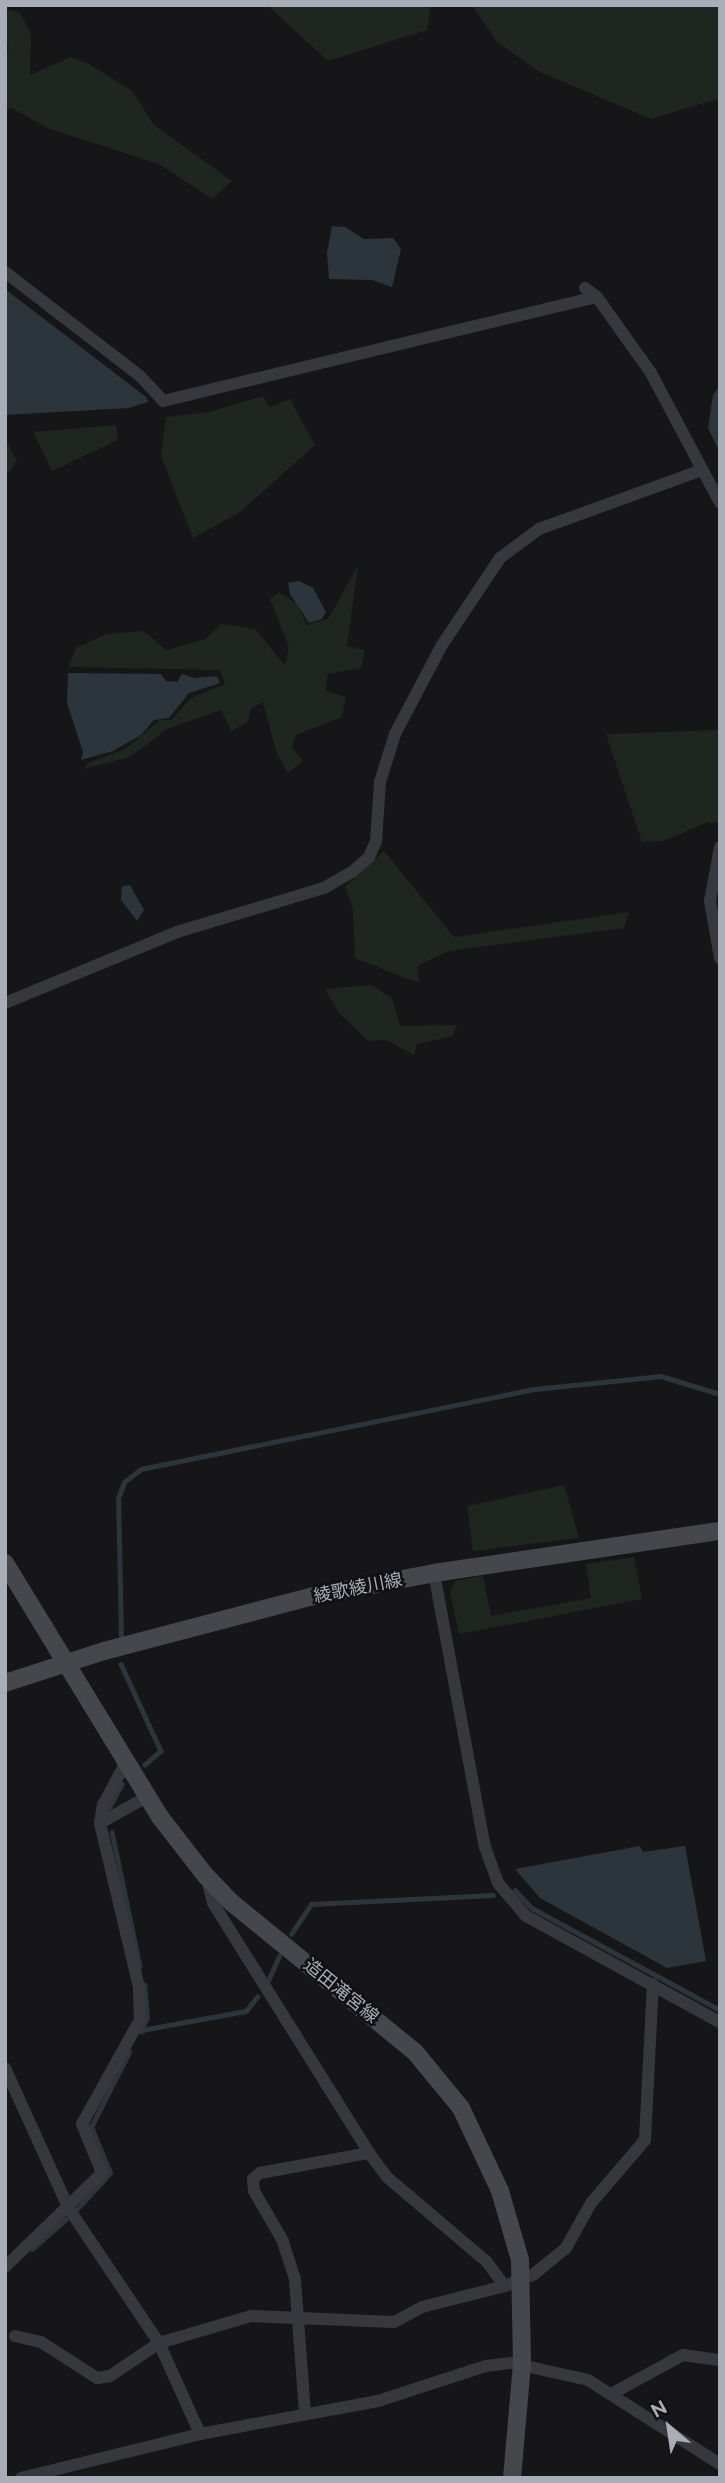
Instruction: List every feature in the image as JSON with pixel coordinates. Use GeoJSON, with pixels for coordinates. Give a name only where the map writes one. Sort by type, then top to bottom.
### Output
{"type":"FeatureCollection","features":[{"type":"Feature","properties":{"kind":"main road","name":"綾歌綾川線"},"geometry":{"type":"LineString","coordinates":[[5,1683],[252,1611],[434,1573],[720,1531]]}},
{"type":"Feature","properties":{"kind":"main road","name":"造田滝宮線"},"geometry":{"type":"LineString","coordinates":[[5,1563],[147,1797],[206,1876],[231,1902],[398,2036],[436,2073],[461,2108],[500,2190],[514,2234],[513,2283],[522,2364],[512,2478]]}},
{"type":"Feature","properties":{"kind":"street"},"geometry":{"type":"LineString","coordinates":[[5,272],[140,376],[163,401],[597,297]]}},
{"type":"Feature","properties":{"kind":"street"},"geometry":{"type":"LineString","coordinates":[[585,288],[597,297],[651,373],[720,503]]}},
{"type":"Feature","properties":{"kind":"street"},"geometry":{"type":"LineString","coordinates":[[5,1003],[177,932],[324,888],[352,873],[369,857],[376,841],[375,812],[395,734],[442,645],[499,558],[539,529],[702,470]]}},
{"type":"Feature","properties":{"kind":"street"},"geometry":{"type":"LineString","coordinates":[[720,847],[710,901],[720,958]]}},
{"type":"Feature","properties":{"kind":"street"},"geometry":{"type":"LineString","coordinates":[[434,1573],[485,1847],[498,1883],[526,1916],[720,2022]]}},
{"type":"Feature","properties":{"kind":"street"},"geometry":{"type":"LineString","coordinates":[[5,2267],[69,2209],[102,2174],[82,2124],[140,2020],[139,1987],[100,1823],[103,1805],[126,1762]]}},
{"type":"Feature","properties":{"kind":"street"},"geometry":{"type":"LineString","coordinates":[[100,1823],[147,1797]]}},
{"type":"Feature","properties":{"kind":"street"},"geometry":{"type":"LineString","coordinates":[[206,1876],[214,1903],[369,2153],[388,2178],[513,2283]]}},
{"type":"Feature","properties":{"kind":"street"},"geometry":{"type":"LineString","coordinates":[[15,2336],[41,2342],[97,2378],[110,2375],[159,2343],[251,2316],[394,2322],[422,2307],[513,2283],[550,2264],[566,2248],[591,2203],[645,2140],[653,1984]]}},
{"type":"Feature","properties":{"kind":"street"},"geometry":{"type":"LineString","coordinates":[[5,2068],[69,2209],[159,2343],[200,2434]]}},
{"type":"Feature","properties":{"kind":"street"},"geometry":{"type":"LineString","coordinates":[[305,2413],[300,2317],[283,2241],[254,2191],[253,2179],[260,2173],[369,2153]]}},
{"type":"Feature","properties":{"kind":"street"},"geometry":{"type":"LineString","coordinates":[[613,2393],[683,2356],[720,2360]]}},
{"type":"Feature","properties":{"kind":"street"},"geometry":{"type":"LineString","coordinates":[[21,2478],[200,2434],[378,2401],[486,2366],[522,2364],[588,2380],[613,2393],[720,2464]]}},
{"type":"Feature","properties":{"kind":"shaded area"},"geometry":{"type":"Polygon","coordinates":[[[267,5],[431,5],[427,30],[328,61],[267,5]]]}},
{"type":"Feature","properties":{"kind":"shaded area"},"geometry":{"type":"Polygon","coordinates":[[[472,5],[720,5],[720,98],[651,119],[540,72],[497,42],[472,5]]]}},
{"type":"Feature","properties":{"kind":"shaded area"},"geometry":{"type":"Polygon","coordinates":[[[5,9],[19,12],[31,32],[30,75],[71,57],[89,64],[132,91],[154,125],[232,181],[212,199],[159,164],[50,129],[11,108],[5,111],[5,51],[10,49],[5,43],[5,9]]]}},
{"type":"Feature","properties":{"kind":"shaded area"},"geometry":{"type":"Polygon","coordinates":[[[332,226],[345,227],[364,239],[393,238],[401,249],[392,287],[372,280],[329,279],[327,253],[332,226]]]}},
{"type":"Feature","properties":{"kind":"shaded area"},"geometry":{"type":"Polygon","coordinates":[[[5,289],[146,397],[148,402],[129,408],[5,415],[5,289]]]}},
{"type":"Feature","properties":{"kind":"shaded area"},"geometry":{"type":"Polygon","coordinates":[[[720,385],[720,453],[708,428],[713,395],[720,385]]]}},
{"type":"Feature","properties":{"kind":"shaded area"},"geometry":{"type":"Polygon","coordinates":[[[263,396],[269,407],[290,399],[315,445],[240,512],[193,538],[161,456],[166,417],[209,412],[263,396]]]}},
{"type":"Feature","properties":{"kind":"shaded area"},"geometry":{"type":"Polygon","coordinates":[[[116,425],[118,440],[52,471],[33,432],[116,425]]]}},
{"type":"Feature","properties":{"kind":"shaded area"},"geometry":{"type":"Polygon","coordinates":[[[5,438],[17,461],[5,477],[5,438]]]}},
{"type":"Feature","properties":{"kind":"shaded area"},"geometry":{"type":"Polygon","coordinates":[[[358,566],[347,646],[365,650],[361,668],[328,674],[325,690],[346,697],[342,717],[296,735],[292,747],[303,761],[288,773],[277,754],[263,702],[251,708],[248,722],[231,731],[221,710],[167,729],[130,757],[83,769],[90,762],[125,749],[160,720],[171,720],[191,698],[225,684],[220,670],[68,667],[76,648],[107,634],[144,631],[166,650],[206,639],[221,624],[255,629],[285,665],[289,647],[270,599],[279,592],[297,604],[307,625],[328,619],[358,566]]]}},
{"type":"Feature","properties":{"kind":"shaded area"},"geometry":{"type":"Polygon","coordinates":[[[299,581],[313,588],[326,612],[322,619],[309,623],[290,594],[288,583],[299,581]]]}},
{"type":"Feature","properties":{"kind":"shaded area"},"geometry":{"type":"Polygon","coordinates":[[[68,673],[161,674],[166,681],[177,682],[182,674],[194,678],[217,676],[220,683],[189,693],[169,718],[154,720],[141,735],[113,751],[81,760],[83,752],[67,703],[68,673]]]}},
{"type":"Feature","properties":{"kind":"shaded area"},"geometry":{"type":"Polygon","coordinates":[[[720,730],[720,823],[708,822],[663,841],[642,842],[606,734],[720,730]]]}},
{"type":"Feature","properties":{"kind":"shaded area"},"geometry":{"type":"Polygon","coordinates":[[[384,851],[454,937],[629,912],[624,928],[449,951],[417,966],[420,982],[355,958],[353,909],[345,887],[384,851]]]}},
{"type":"Feature","properties":{"kind":"shaded area"},"geometry":{"type":"Polygon","coordinates":[[[130,885],[144,910],[137,921],[121,900],[122,886],[130,885]]]}},
{"type":"Feature","properties":{"kind":"shaded area"},"geometry":{"type":"Polygon","coordinates":[[[371,985],[392,998],[400,1026],[457,1025],[453,1036],[417,1044],[414,1055],[386,1040],[368,1041],[339,1013],[325,989],[371,985]]]}},
{"type":"Feature","properties":{"kind":"shaded area"},"geometry":{"type":"Polygon","coordinates":[[[564,1485],[579,1538],[473,1551],[467,1506],[564,1485]]]}},
{"type":"Feature","properties":{"kind":"shaded area"},"geometry":{"type":"Polygon","coordinates":[[[634,1557],[642,1599],[459,1634],[450,1593],[455,1581],[483,1576],[491,1616],[591,1598],[586,1564],[634,1557]]]}},
{"type":"Feature","properties":{"kind":"shaded area"},"geometry":{"type":"Polygon","coordinates":[[[640,1846],[643,1852],[685,1846],[706,1961],[667,1968],[540,1898],[515,1869],[640,1846]]]}},
{"type":"Feature","properties":{"kind":"waterway"},"geometry":{"type":"LineString","coordinates":[[121,1636],[118,1498],[124,1482],[141,1469],[535,1389],[661,1376],[720,1394]]}},
{"type":"Feature","properties":{"kind":"waterway"},"geometry":{"type":"LineString","coordinates":[[121,1664],[161,1751],[145,1765]]}},
{"type":"Feature","properties":{"kind":"waterway"},"geometry":{"type":"LineString","coordinates":[[109,1808],[122,1784]]}},
{"type":"Feature","properties":{"kind":"waterway"},"geometry":{"type":"LineString","coordinates":[[112,1832],[140,1966]]}},
{"type":"Feature","properties":{"kind":"waterway"},"geometry":{"type":"LineString","coordinates":[[515,1890],[532,1908],[720,2010]]}},
{"type":"Feature","properties":{"kind":"waterway"},"geometry":{"type":"LineString","coordinates":[[291,1934],[311,1904],[493,1895]]}},
{"type":"Feature","properties":{"kind":"waterway"},"geometry":{"type":"LineString","coordinates":[[268,1981],[279,1956]]}},
{"type":"Feature","properties":{"kind":"waterway"},"geometry":{"type":"LineString","coordinates":[[141,2032],[147,2017],[144,1985]]}},
{"type":"Feature","properties":{"kind":"waterway"},"geometry":{"type":"LineString","coordinates":[[142,2030],[246,2011],[257,1997]]}},
{"type":"Feature","properties":{"kind":"waterway"},"geometry":{"type":"LineString","coordinates":[[76,2210],[110,2173],[91,2127],[129,2052]]}},
{"type":"Feature","properties":{"kind":"waterway"},"geometry":{"type":"LineString","coordinates":[[32,2249],[66,2219]]}}]}
